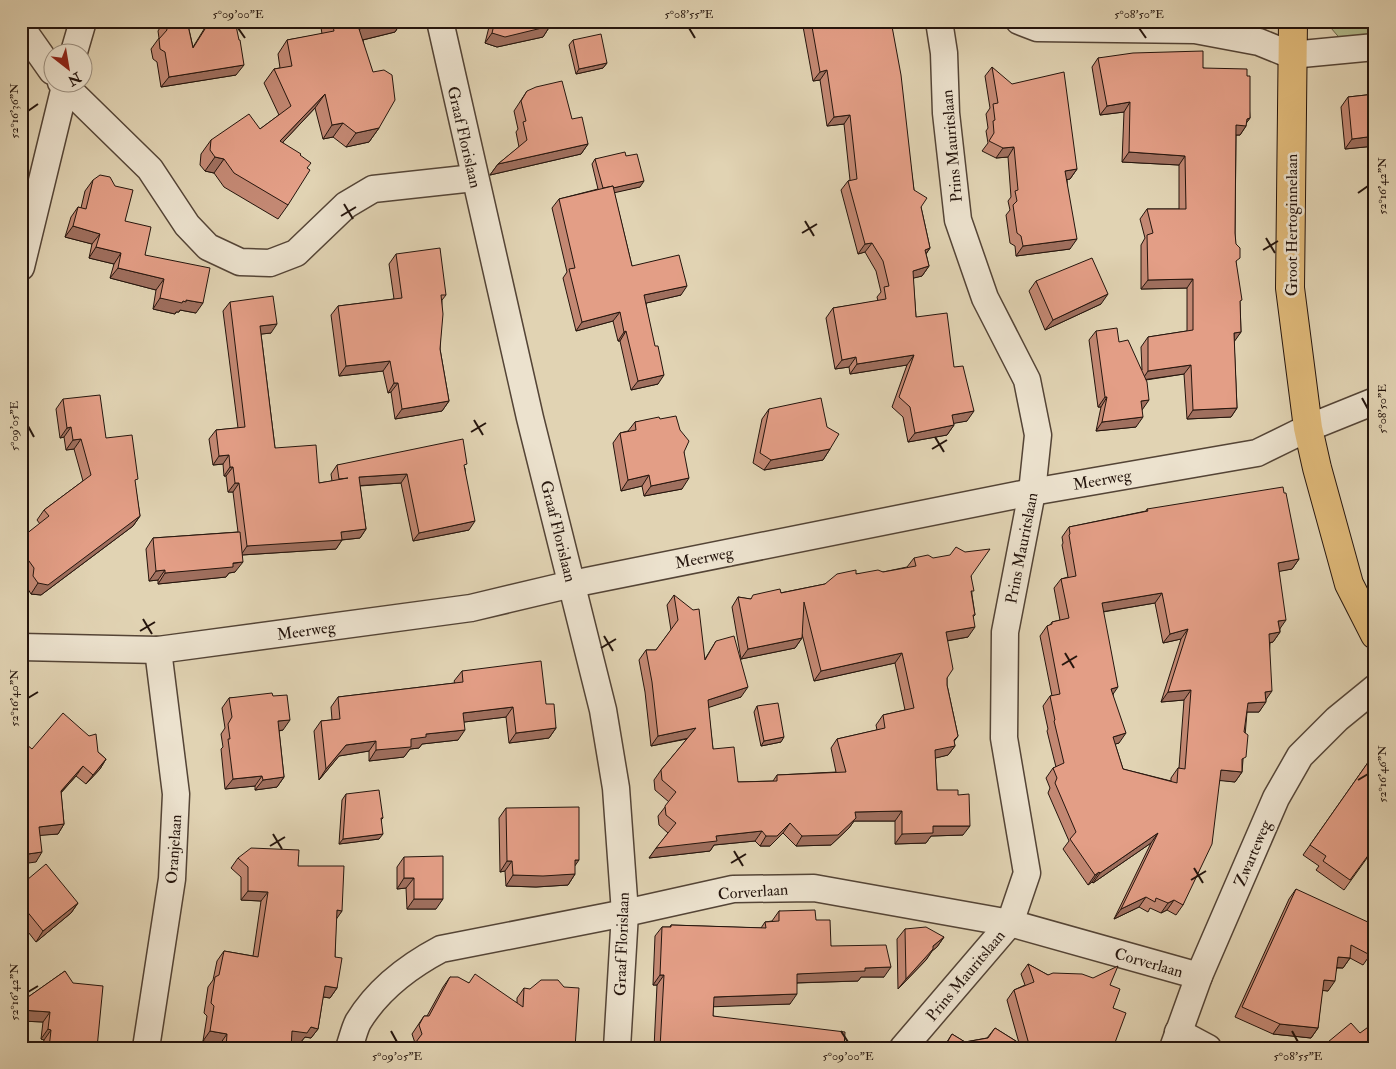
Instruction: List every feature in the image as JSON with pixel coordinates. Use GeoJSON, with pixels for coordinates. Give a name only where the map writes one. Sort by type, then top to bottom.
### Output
{"type":"FeatureCollection","features":[{"type":"Feature","properties":{"kind":"main road","name":"Groot Hertoginnelaan"},"geometry":{"type":"LineString","coordinates":[[1293,21],[1290,288],[1308,428],[1349,584],[1375,635]]}},
{"type":"Feature","properties":{"kind":"street"},"geometry":{"type":"LineString","coordinates":[[77,42],[83,21]]}},
{"type":"Feature","properties":{"kind":"street","name":"Graaf Florislaan"},"geometry":{"type":"LineString","coordinates":[[440,21],[474,178],[530,418],[603,710],[616,788],[625,913],[617,1048]]}},
{"type":"Feature","properties":{"kind":"street","name":"Prins Mauritslaan"},"geometry":{"type":"LineString","coordinates":[[903,1048],[1010,923],[1027,873],[1004,738],[1005,632],[1032,492],[1038,435],[1027,380],[985,298],[958,220],[946,114],[944,53],[939,21]]}},
{"type":"Feature","properties":{"kind":"street"},"geometry":{"type":"LineString","coordinates":[[1019,21],[1037,28],[1195,30],[1259,42],[1292,55],[1375,47]]}},
{"type":"Feature","properties":{"kind":"street"},"geometry":{"type":"LineString","coordinates":[[21,27],[42,55]]}},
{"type":"Feature","properties":{"kind":"street"},"geometry":{"type":"LineString","coordinates":[[21,267],[59,92]]}},
{"type":"Feature","properties":{"kind":"street"},"geometry":{"type":"LineString","coordinates":[[72,92],[150,169],[187,225],[208,247],[240,262],[270,263],[296,253],[346,206],[373,189],[474,178]]}},
{"type":"Feature","properties":{"kind":"street","name":"Meerweg"},"geometry":{"type":"LineString","coordinates":[[21,647],[158,650],[471,608],[572,584],[1032,492],[1257,453],[1308,428],[1375,401]]}},
{"type":"Feature","properties":{"kind":"street","name":"Oranjelaan"},"geometry":{"type":"LineString","coordinates":[[146,1048],[172,879],[176,794],[158,650]]}},
{"type":"Feature","properties":{"kind":"street","name":"Zwarteweg"},"geometry":{"type":"LineString","coordinates":[[1176,1040],[1199,976],[1276,798],[1300,756],[1337,719],[1375,688]]}},
{"type":"Feature","properties":{"kind":"street","name":"Corverlaan"},"geometry":{"type":"LineString","coordinates":[[349,1048],[357,1023],[387,985],[415,963],[441,949],[625,913],[733,889],[814,888],[1010,923],[1199,976]]}},
{"type":"Feature","properties":{"kind":"street"},"geometry":{"type":"LineString","coordinates":[[1176,1040],[1208,1048]]}},
{"type":"Feature","properties":{"kind":"green space"},"geometry":{"type":"Polygon","coordinates":[[[1331,21],[1375,21],[1375,37],[1343,42],[1331,28],[1331,21]]]}},
{"type":"Feature","properties":{"kind":"building"},"geometry":{"type":"Polygon","coordinates":[[[165,21],[187,21],[193,48],[210,21],[235,21],[244,65],[169,77],[165,52],[160,49],[159,39],[167,30],[165,21]]]}},
{"type":"Feature","properties":{"kind":"building"},"geometry":{"type":"Polygon","coordinates":[[[332,21],[392,21],[359,29],[373,72],[384,70],[392,75],[395,100],[379,128],[356,133],[343,123],[332,125],[325,94],[280,141],[301,154],[311,163],[307,168],[310,170],[288,205],[234,173],[224,159],[215,157],[210,150],[211,140],[249,114],[260,129],[291,106],[274,69],[292,66],[287,40],[334,31],[332,21]]]}},
{"type":"Feature","properties":{"kind":"building"},"geometry":{"type":"Polygon","coordinates":[[[495,21],[549,21],[550,26],[505,37],[492,33],[495,21]]]}},
{"type":"Feature","properties":{"kind":"building"},"geometry":{"type":"Polygon","coordinates":[[[811,21],[891,21],[901,75],[914,190],[927,198],[921,207],[930,248],[925,250],[929,266],[913,271],[916,317],[947,313],[954,367],[963,366],[974,411],[952,415],[954,425],[915,433],[910,407],[899,397],[914,355],[857,364],[856,357],[842,360],[833,308],[886,299],[884,287],[889,286],[883,261],[872,243],[865,244],[848,181],[857,179],[850,115],[834,117],[827,70],[820,72],[811,21]]]}},
{"type":"Feature","properties":{"kind":"building"},"geometry":{"type":"Polygon","coordinates":[[[601,34],[607,63],[579,69],[573,40],[601,34]]]}},
{"type":"Feature","properties":{"kind":"building"},"geometry":{"type":"Polygon","coordinates":[[[1203,51],[1203,68],[1247,69],[1247,76],[1250,76],[1250,118],[1247,119],[1246,126],[1236,125],[1235,233],[1236,244],[1240,248],[1240,258],[1236,261],[1242,300],[1240,301],[1241,332],[1234,333],[1237,408],[1193,410],[1191,365],[1148,371],[1148,337],[1193,330],[1193,279],[1148,280],[1147,235],[1153,233],[1147,209],[1186,209],[1185,156],[1129,152],[1130,102],[1107,106],[1098,58],[1133,53],[1203,51]]]}},
{"type":"Feature","properties":{"kind":"building"},"geometry":{"type":"Polygon","coordinates":[[[992,67],[1012,84],[1064,72],[1077,169],[1065,171],[1077,239],[1023,246],[1021,236],[1017,233],[1013,205],[1017,201],[1015,191],[1018,190],[1014,147],[1003,148],[989,141],[994,133],[993,104],[998,103],[992,67]]]}},
{"type":"Feature","properties":{"kind":"building"},"geometry":{"type":"Polygon","coordinates":[[[21,74],[24,85],[21,85],[21,74]]]}},
{"type":"Feature","properties":{"kind":"building"},"geometry":{"type":"Polygon","coordinates":[[[562,81],[572,119],[582,117],[588,144],[498,164],[527,140],[523,122],[526,121],[521,101],[527,91],[562,81]]]}},
{"type":"Feature","properties":{"kind":"building"},"geometry":{"type":"Polygon","coordinates":[[[1375,94],[1375,136],[1352,139],[1348,97],[1375,94]]]}},
{"type":"Feature","properties":{"kind":"building"},"geometry":{"type":"Polygon","coordinates":[[[625,152],[626,156],[637,154],[644,181],[613,188],[613,186],[603,188],[595,159],[625,152]]]}},
{"type":"Feature","properties":{"kind":"building"},"geometry":{"type":"Polygon","coordinates":[[[100,175],[110,177],[115,186],[133,190],[125,221],[151,227],[145,255],[210,268],[203,303],[186,300],[186,302],[183,301],[182,303],[160,298],[164,279],[118,268],[121,253],[96,247],[100,234],[73,226],[78,207],[86,209],[93,180],[100,175]]]}},
{"type":"Feature","properties":{"kind":"building"},"geometry":{"type":"Polygon","coordinates":[[[613,186],[632,266],[679,255],[687,286],[644,295],[655,346],[658,346],[664,375],[638,381],[620,312],[582,322],[569,269],[575,268],[559,199],[613,186]]]}},
{"type":"Feature","properties":{"kind":"building"},"geometry":{"type":"Polygon","coordinates":[[[440,248],[446,295],[441,295],[443,314],[440,349],[449,401],[402,409],[398,383],[394,383],[390,361],[346,366],[338,306],[402,298],[396,254],[440,248]]]}},
{"type":"Feature","properties":{"kind":"building"},"geometry":{"type":"Polygon","coordinates":[[[1092,258],[1108,294],[1053,320],[1036,281],[1092,258]]]}},
{"type":"Feature","properties":{"kind":"building"},"geometry":{"type":"Polygon","coordinates":[[[273,296],[277,324],[260,326],[275,448],[316,445],[319,483],[348,478],[339,479],[337,465],[463,439],[467,464],[464,465],[475,521],[419,533],[407,474],[359,477],[366,529],[341,532],[342,540],[247,546],[239,483],[235,483],[233,467],[230,467],[229,455],[219,456],[216,430],[245,427],[230,302],[273,296]]]}},
{"type":"Feature","properties":{"kind":"building"},"geometry":{"type":"Polygon","coordinates":[[[1117,328],[1119,342],[1128,340],[1147,382],[1149,400],[1141,401],[1143,417],[1102,422],[1107,397],[1105,397],[1096,331],[1117,328]]]}},
{"type":"Feature","properties":{"kind":"building"},"geometry":{"type":"Polygon","coordinates":[[[100,395],[106,438],[132,435],[138,479],[135,480],[140,516],[48,585],[38,583],[33,576],[34,568],[21,550],[21,538],[49,516],[44,510],[91,475],[81,439],[73,440],[71,427],[67,428],[63,399],[100,395]]]}},
{"type":"Feature","properties":{"kind":"building"},"geometry":{"type":"Polygon","coordinates":[[[821,398],[827,427],[839,434],[830,449],[771,460],[760,453],[769,409],[821,398]]]}},
{"type":"Feature","properties":{"kind":"building"},"geometry":{"type":"Polygon","coordinates":[[[676,416],[680,430],[689,441],[684,452],[689,478],[651,486],[649,475],[628,480],[620,433],[636,430],[635,422],[676,416]]]}},
{"type":"Feature","properties":{"kind":"building"},"geometry":{"type":"Polygon","coordinates":[[[1283,487],[1284,493],[1286,493],[1299,559],[1278,563],[1286,620],[1278,621],[1280,632],[1269,634],[1272,691],[1265,692],[1266,702],[1248,703],[1244,732],[1248,735],[1246,757],[1242,759],[1242,772],[1221,770],[1212,844],[1183,905],[1174,900],[1168,903],[1156,898],[1155,902],[1146,897],[1121,909],[1158,833],[1095,875],[1070,839],[1076,832],[1055,783],[1057,778],[1053,768],[1064,763],[1050,696],[1060,694],[1047,626],[1052,624],[1052,622],[1069,618],[1061,579],[1076,576],[1069,527],[1148,511],[1147,509],[1283,487]],[[1162,593],[1102,603],[1118,687],[1111,689],[1126,733],[1113,737],[1123,769],[1177,783],[1178,768],[1185,769],[1191,690],[1168,692],[1188,629],[1170,634],[1162,593]]]}},
{"type":"Feature","properties":{"kind":"building"},"geometry":{"type":"Polygon","coordinates":[[[240,532],[243,562],[233,563],[233,567],[165,573],[165,570],[156,571],[153,538],[240,532]]]}},
{"type":"Feature","properties":{"kind":"building"},"geometry":{"type":"Polygon","coordinates":[[[956,547],[965,552],[990,549],[971,576],[974,591],[971,591],[975,627],[946,632],[953,669],[947,678],[947,685],[958,736],[954,740],[955,746],[935,750],[937,790],[958,790],[958,795],[969,794],[970,826],[933,826],[933,833],[902,834],[902,811],[855,812],[856,818],[838,835],[802,836],[790,823],[777,836],[766,836],[762,831],[716,836],[717,841],[656,848],[676,823],[666,815],[665,806],[676,792],[662,780],[661,770],[696,728],[658,736],[652,682],[646,650],[656,650],[678,620],[674,595],[693,610],[699,609],[705,660],[716,641],[734,636],[748,687],[708,700],[713,749],[734,747],[738,782],[777,781],[777,775],[846,772],[837,739],[885,728],[883,715],[914,708],[902,653],[821,671],[804,602],[802,638],[748,649],[738,597],[751,599],[753,595],[780,589],[781,593],[825,584],[837,574],[856,570],[856,574],[878,570],[883,572],[916,566],[914,558],[928,555],[933,558],[950,555],[956,547]]]}},
{"type":"Feature","properties":{"kind":"building"},"geometry":{"type":"Polygon","coordinates":[[[541,661],[546,704],[554,704],[556,728],[516,733],[513,707],[463,713],[465,730],[426,734],[426,737],[411,739],[411,747],[376,750],[376,741],[346,745],[326,769],[321,721],[340,719],[338,697],[463,682],[462,671],[541,661]]]}},
{"type":"Feature","properties":{"kind":"building"},"geometry":{"type":"Polygon","coordinates":[[[272,693],[273,696],[287,695],[290,720],[278,721],[284,777],[263,780],[262,776],[233,779],[228,739],[230,739],[228,724],[232,717],[229,698],[272,693]]]}},
{"type":"Feature","properties":{"kind":"building"},"geometry":{"type":"Polygon","coordinates":[[[778,703],[784,737],[764,741],[757,706],[778,703]]]}},
{"type":"Feature","properties":{"kind":"building"},"geometry":{"type":"Polygon","coordinates":[[[63,713],[89,736],[96,734],[98,752],[106,759],[93,775],[83,766],[61,791],[64,824],[39,827],[42,852],[21,855],[21,740],[32,749],[63,713]]]}},
{"type":"Feature","properties":{"kind":"building"},"geometry":{"type":"Polygon","coordinates":[[[1369,761],[1375,765],[1375,846],[1350,880],[1323,861],[1326,856],[1310,845],[1369,761]]]}},
{"type":"Feature","properties":{"kind":"building"},"geometry":{"type":"Polygon","coordinates":[[[379,790],[383,834],[343,839],[346,794],[379,790]]]}},
{"type":"Feature","properties":{"kind":"building"},"geometry":{"type":"Polygon","coordinates":[[[579,807],[579,860],[575,860],[575,874],[513,875],[512,861],[507,861],[506,808],[579,807]]]}},
{"type":"Feature","properties":{"kind":"building"},"geometry":{"type":"Polygon","coordinates":[[[251,848],[299,850],[298,866],[344,866],[342,911],[337,910],[335,957],[342,958],[337,988],[325,986],[318,1029],[311,1027],[307,1033],[292,1031],[291,1048],[226,1048],[227,1034],[210,1031],[214,1006],[211,1003],[215,977],[219,975],[224,951],[258,957],[268,892],[248,891],[248,867],[238,858],[251,848]]]}},
{"type":"Feature","properties":{"kind":"building"},"geometry":{"type":"Polygon","coordinates":[[[443,856],[443,899],[414,899],[414,878],[404,878],[404,857],[443,856]]]}},
{"type":"Feature","properties":{"kind":"building"},"geometry":{"type":"Polygon","coordinates":[[[46,864],[78,903],[43,931],[21,904],[21,885],[46,864]]]}},
{"type":"Feature","properties":{"kind":"building"},"geometry":{"type":"Polygon","coordinates":[[[1296,889],[1370,923],[1375,929],[1375,947],[1370,955],[1351,945],[1350,958],[1338,957],[1335,981],[1324,980],[1318,1028],[1280,1024],[1242,1007],[1296,889]]]}},
{"type":"Feature","properties":{"kind":"building"},"geometry":{"type":"Polygon","coordinates":[[[815,910],[816,920],[830,920],[831,946],[886,945],[891,967],[865,968],[865,971],[797,974],[797,994],[714,997],[713,1016],[845,1032],[844,1048],[660,1048],[664,975],[660,975],[662,927],[671,927],[671,925],[766,928],[765,922],[779,921],[779,911],[815,910]]]}},
{"type":"Feature","properties":{"kind":"building"},"geometry":{"type":"Polygon","coordinates":[[[926,927],[944,937],[933,946],[933,949],[906,979],[905,929],[926,927]]]}},
{"type":"Feature","properties":{"kind":"building"},"geometry":{"type":"Polygon","coordinates":[[[1028,964],[1048,975],[1053,973],[1082,974],[1093,978],[1118,966],[1110,985],[1120,989],[1113,1008],[1126,1013],[1113,1048],[1030,1048],[1014,990],[1034,982],[1028,964]]]}},
{"type":"Feature","properties":{"kind":"building"},"geometry":{"type":"Polygon","coordinates":[[[65,971],[73,983],[103,986],[97,1048],[49,1048],[51,1030],[48,1029],[50,1012],[21,1010],[21,1002],[65,971]]]}},
{"type":"Feature","properties":{"kind":"building"},"geometry":{"type":"Polygon","coordinates":[[[475,974],[523,1007],[524,988],[530,989],[541,980],[558,980],[564,987],[579,988],[575,1048],[424,1048],[416,1042],[422,1034],[419,1025],[424,1016],[429,1016],[450,977],[458,977],[469,983],[475,974]]]}},
{"type":"Feature","properties":{"kind":"building"},"geometry":{"type":"Polygon","coordinates":[[[1375,1022],[1375,1048],[1332,1048],[1328,1042],[1351,1023],[1360,1033],[1375,1022]]]}},
{"type":"Feature","properties":{"kind":"building"},"geometry":{"type":"Polygon","coordinates":[[[995,1028],[1027,1048],[944,1048],[952,1034],[965,1042],[988,1038],[995,1028]]]}}]}
